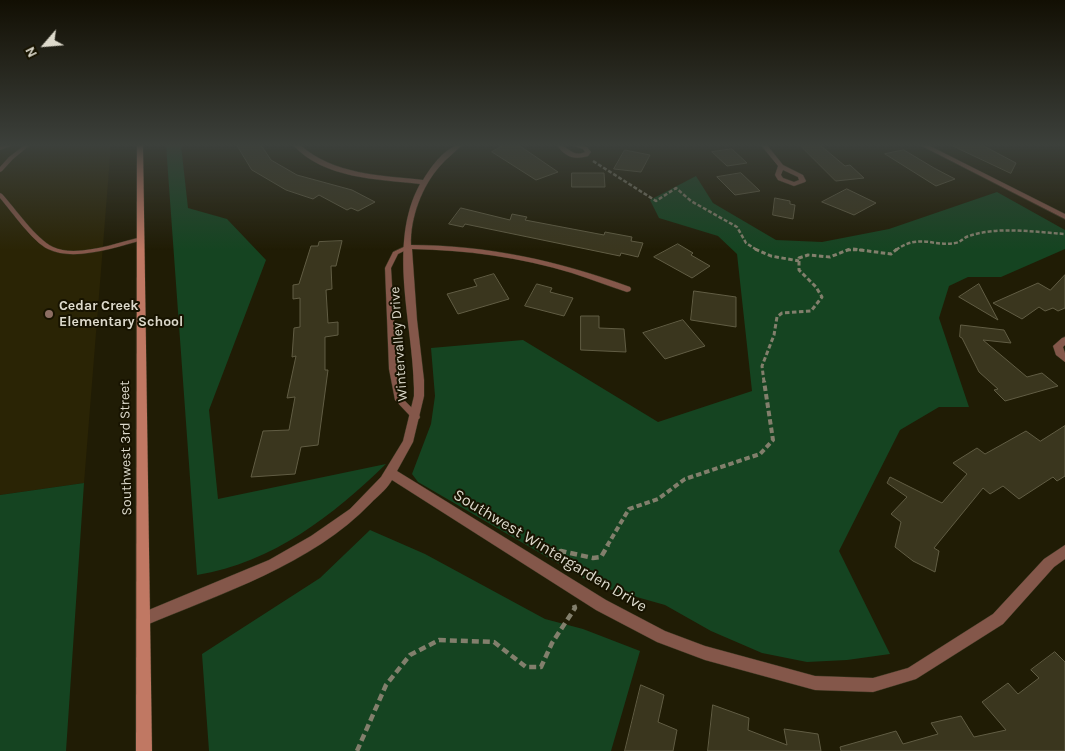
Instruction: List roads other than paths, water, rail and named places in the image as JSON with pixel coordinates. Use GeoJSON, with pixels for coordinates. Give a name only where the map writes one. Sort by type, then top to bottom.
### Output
{"type":"FeatureCollection","features":[{"type":"Feature","properties":{"kind":"main road","name":"Southwest 3rd Street"},"geometry":{"type":"LineString","coordinates":[[140,180],[144,751]]}},
{"type":"Feature","properties":{"kind":"street"},"geometry":{"type":"LineString","coordinates":[[409,180],[423,182]]}},
{"type":"Feature","properties":{"kind":"street"},"geometry":{"type":"LineString","coordinates":[[992,180],[1065,217]]}},
{"type":"Feature","properties":{"kind":"street","name":"Wintervalley Drive"},"geometry":{"type":"LineString","coordinates":[[144,620],[280,561],[317,540],[354,512],[391,474],[404,453],[414,431],[420,394],[413,331],[407,238],[414,200],[423,182]]}},
{"type":"Feature","properties":{"kind":"street"},"geometry":{"type":"LineString","coordinates":[[408,247],[451,247],[558,265],[590,274],[627,289]]}},
{"type":"Feature","properties":{"kind":"street"},"geometry":{"type":"LineString","coordinates":[[1065,340],[1058,346],[1059,353],[1065,358]]}},
{"type":"Feature","properties":{"kind":"street","name":"Southwest Wintergarden Drive"},"geometry":{"type":"LineString","coordinates":[[391,474],[601,606],[662,637],[705,653],[815,683],[873,685],[911,674],[998,619],[1049,563],[1065,551]]}},
{"type":"Feature","properties":{"kind":"lane"},"geometry":{"type":"LineString","coordinates":[[0,195],[48,248],[61,252],[75,252],[141,239]]}},
{"type":"Feature","properties":{"kind":"lane"},"geometry":{"type":"LineString","coordinates":[[408,247],[396,253],[388,268],[393,360],[399,400],[416,416]]}},
{"type":"Feature","properties":{"kind":"place","name":"Cedar Creek Elementary School"},"geometry":{"type":"Point","coordinates":[49,314]}}]}
